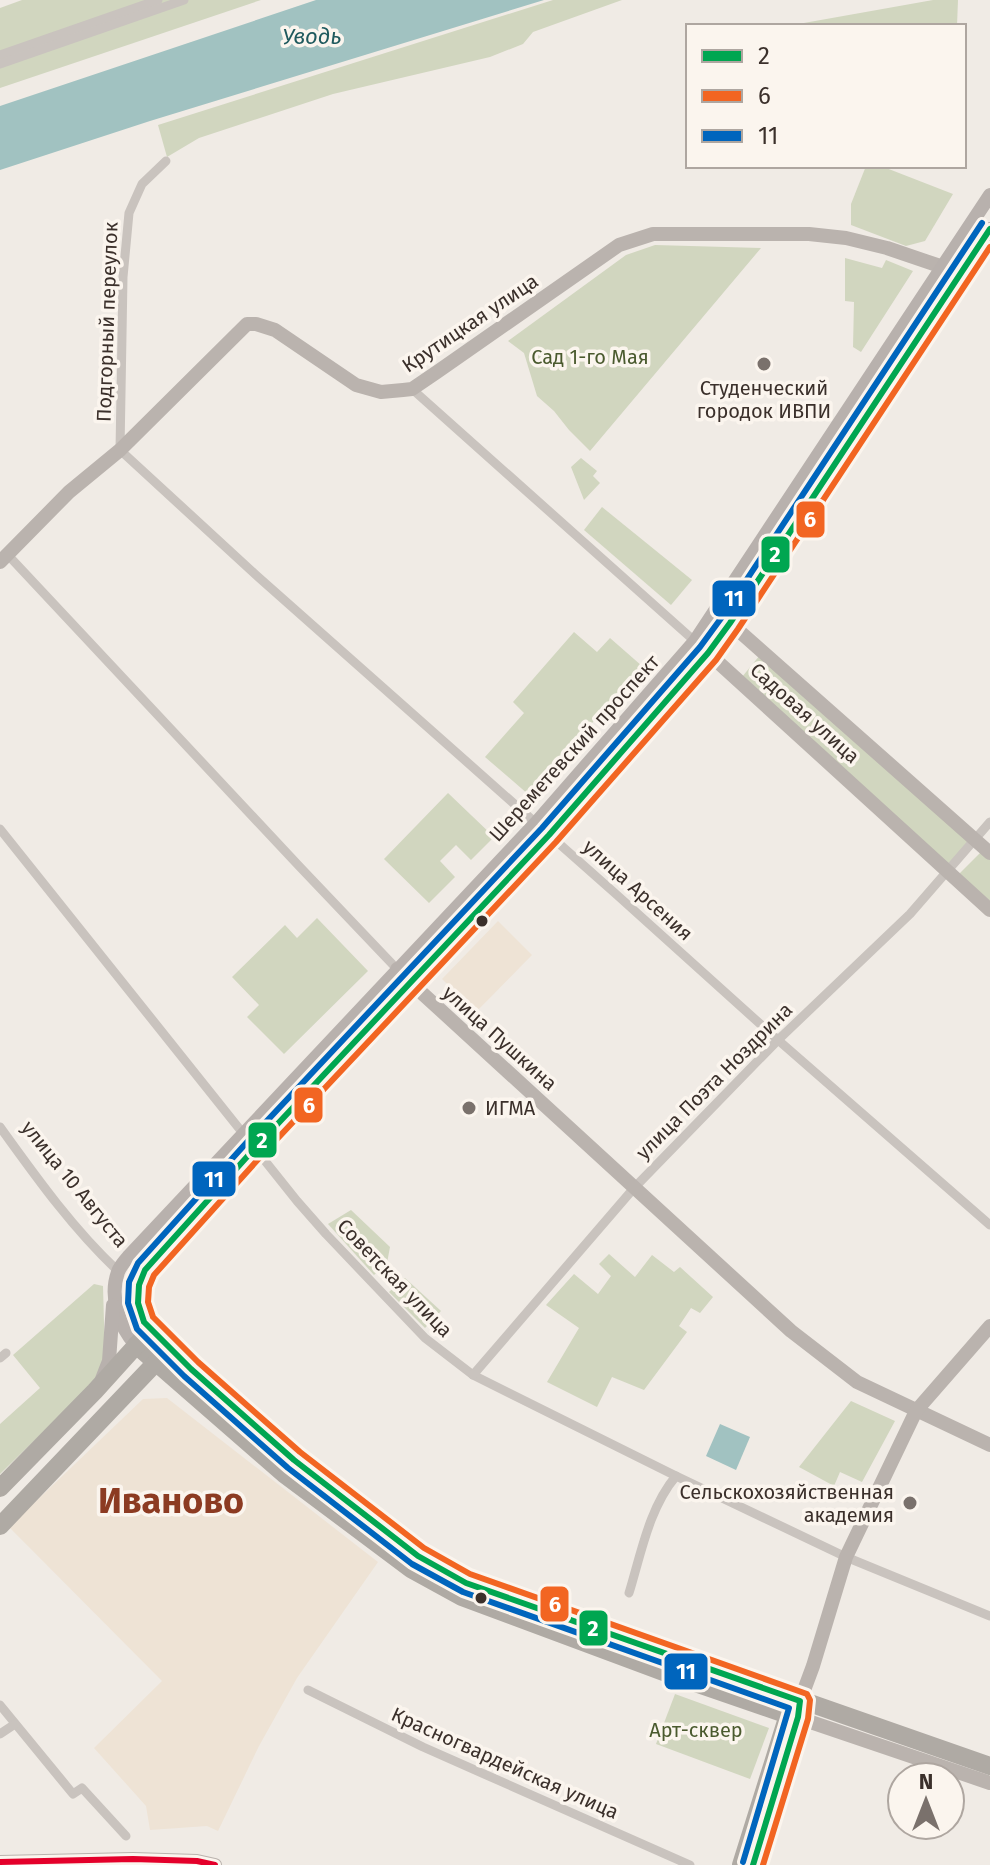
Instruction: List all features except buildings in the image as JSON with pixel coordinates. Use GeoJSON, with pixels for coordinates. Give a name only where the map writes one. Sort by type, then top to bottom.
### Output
{"type":"FeatureCollection","features":[{"type":"Feature","properties":{"kind":"highway"},"geometry":{"type":"LineString","coordinates":[[0,1488],[151,1329]]}},
{"type":"Feature","properties":{"kind":"highway","name":"улица 10 Августа"},"geometry":{"type":"LineString","coordinates":[[151,1329],[294,1460],[437,1568],[466,1583],[795,1711]]}},
{"type":"Feature","properties":{"kind":"highway","name":"улица 10 Августа"},"geometry":{"type":"LineString","coordinates":[[136,1345],[284,1474],[411,1569],[462,1597],[610,1652],[795,1711],[990,1766]]}},
{"type":"Feature","properties":{"kind":"highway"},"geometry":{"type":"LineString","coordinates":[[0,1526],[169,1347]]}},
{"type":"Feature","properties":{"kind":"highway"},"geometry":{"type":"LineString","coordinates":[[133,1387],[160,1378],[178,1383]]}},
{"type":"Feature","properties":{"kind":"highway"},"geometry":{"type":"LineString","coordinates":[[741,1865],[795,1711]]}},
{"type":"Feature","properties":{"kind":"main road","name":"Шереметевский проспект"},"geometry":{"type":"LineString","coordinates":[[118,1271],[244,1132],[536,823],[695,641],[990,195]]}},
{"type":"Feature","properties":{"kind":"main road","name":"Шереметевский проспект"},"geometry":{"type":"LineString","coordinates":[[139,1285],[145,1270],[255,1148],[549,835],[708,653],[990,229]]}},
{"type":"Feature","properties":{"kind":"main road","name":"Крутицкая улица"},"geometry":{"type":"LineString","coordinates":[[943,267],[958,277]]}},
{"type":"Feature","properties":{"kind":"main road","name":"улица 10 Августа"},"geometry":{"type":"LineString","coordinates":[[118,1271],[115,1293],[120,1321],[136,1345]]}},
{"type":"Feature","properties":{"kind":"main road","name":"улица 10 Августа"},"geometry":{"type":"LineString","coordinates":[[139,1285],[139,1309],[144,1322],[151,1329]]}},
{"type":"Feature","properties":{"kind":"main road"},"geometry":{"type":"LineString","coordinates":[[95,1391],[109,1361],[115,1293]]}},
{"type":"Feature","properties":{"kind":"street"},"geometry":{"type":"LineString","coordinates":[[0,55],[158,0]]}},
{"type":"Feature","properties":{"kind":"street"},"geometry":{"type":"LineString","coordinates":[[0,64],[184,0]]}},
{"type":"Feature","properties":{"kind":"street","name":"Подгорный переулок"},"geometry":{"type":"LineString","coordinates":[[120,450],[123,277],[129,213],[142,184],[166,161]]}},
{"type":"Feature","properties":{"kind":"street","name":"Крутицкая улица"},"geometry":{"type":"LineString","coordinates":[[4,558],[69,492],[120,450],[247,324],[275,330],[356,385],[381,392],[412,389],[619,245],[653,234],[776,232],[846,238],[943,267]]}},
{"type":"Feature","properties":{"kind":"street","name":"Садовая улица"},"geometry":{"type":"LineString","coordinates":[[412,389],[990,910]]}},
{"type":"Feature","properties":{"kind":"street","name":"улица Арсения"},"geometry":{"type":"LineString","coordinates":[[120,450],[256,575],[990,1225]]}},
{"type":"Feature","properties":{"kind":"street","name":"улица Пушкина"},"geometry":{"type":"LineString","coordinates":[[4,558],[397,969],[791,1331],[857,1382],[990,1445]]}},
{"type":"Feature","properties":{"kind":"street","name":"Садовая улица"},"geometry":{"type":"LineString","coordinates":[[730,623],[990,853]]}},
{"type":"Feature","properties":{"kind":"street","name":"улица Поэта Ноздрина"},"geometry":{"type":"LineString","coordinates":[[473,1375],[634,1188],[778,1040],[910,914],[990,822]]}},
{"type":"Feature","properties":{"kind":"street","name":"Советская улица"},"geometry":{"type":"LineString","coordinates":[[0,829],[326,1234],[425,1338],[473,1375],[676,1476],[846,1557],[990,1616]]}},
{"type":"Feature","properties":{"kind":"street","name":"улица 10 Августа"},"geometry":{"type":"LineString","coordinates":[[0,1127],[66,1213],[118,1271]]}},
{"type":"Feature","properties":{"kind":"street"},"geometry":{"type":"LineString","coordinates":[[753,1865],[795,1711],[831,1611],[846,1557],[916,1411],[990,1326]]}},
{"type":"Feature","properties":{"kind":"street"},"geometry":{"type":"LineString","coordinates":[[629,1593],[650,1527],[665,1490],[676,1476]]}},
{"type":"Feature","properties":{"kind":"street","name":"Красногвардейская улица"},"geometry":{"type":"LineString","coordinates":[[308,1690],[423,1747],[690,1865]]}},
{"type":"Feature","properties":{"kind":"street"},"geometry":{"type":"LineString","coordinates":[[0,1705],[73,1794],[82,1788],[126,1836]]}},
{"type":"Feature","properties":{"kind":"street","name":"улица 10 Августа"},"geometry":{"type":"LineString","coordinates":[[795,1711],[990,1783]]}},
{"type":"Feature","properties":{"kind":"street"},"geometry":{"type":"LineString","coordinates":[[0,1734],[15,1724]]}},
{"type":"Feature","properties":{"kind":"street"},"geometry":{"type":"LineString","coordinates":[[0,1862],[133,1859],[197,1861],[215,1865]]}},
{"type":"Feature","properties":{"kind":"green space"},"geometry":{"type":"Polygon","coordinates":[[[22,0],[261,0],[0,88],[0,8],[22,0]]]}},
{"type":"Feature","properties":{"kind":"green space"},"geometry":{"type":"Polygon","coordinates":[[[553,0],[622,0],[533,32],[523,44],[490,57],[333,94],[199,138],[167,157],[158,125],[553,0]]]}},
{"type":"Feature","properties":{"kind":"green space"},"geometry":{"type":"Polygon","coordinates":[[[933,0],[958,0],[957,24],[798,24],[933,0]]]}},
{"type":"Feature","properties":{"kind":"green space"},"geometry":{"type":"Polygon","coordinates":[[[865,168],[886,168],[953,194],[925,241],[906,246],[851,225],[851,204],[865,168]]]}},
{"type":"Feature","properties":{"kind":"green space","name":"Сад 1-го Мая"},"geometry":{"type":"Polygon","coordinates":[[[655,245],[761,248],[590,451],[537,396],[524,353],[508,341],[626,255],[655,245]]]}},
{"type":"Feature","properties":{"kind":"green space"},"geometry":{"type":"Polygon","coordinates":[[[845,258],[882,268],[886,260],[913,271],[861,352],[853,347],[854,302],[845,301],[845,258]]]}},
{"type":"Feature","properties":{"kind":"green space"},"geometry":{"type":"Polygon","coordinates":[[[581,458],[597,471],[593,476],[600,483],[584,500],[571,467],[581,458]]]}},
{"type":"Feature","properties":{"kind":"green space"},"geometry":{"type":"Polygon","coordinates":[[[602,507],[692,580],[671,605],[584,530],[602,507]]]}},
{"type":"Feature","properties":{"kind":"green space"},"geometry":{"type":"Polygon","coordinates":[[[574,632],[597,652],[610,638],[642,666],[529,795],[485,757],[524,713],[513,702],[574,632]]]}},
{"type":"Feature","properties":{"kind":"green space"},"geometry":{"type":"Polygon","coordinates":[[[760,655],[971,844],[947,866],[742,677],[760,655]]]}},
{"type":"Feature","properties":{"kind":"green space"},"geometry":{"type":"Polygon","coordinates":[[[448,793],[494,837],[471,860],[456,845],[440,861],[455,877],[429,903],[384,859],[448,793]]]}},
{"type":"Feature","properties":{"kind":"green space"},"geometry":{"type":"Polygon","coordinates":[[[983,850],[990,857],[990,901],[959,874],[983,850]]]}},
{"type":"Feature","properties":{"kind":"green space"},"geometry":{"type":"Polygon","coordinates":[[[317,918],[368,971],[284,1054],[247,1017],[259,1005],[232,977],[285,925],[297,938],[317,918]]]}},
{"type":"Feature","properties":{"kind":"green space"},"geometry":{"type":"Polygon","coordinates":[[[351,1210],[390,1247],[387,1263],[374,1275],[328,1224],[351,1210]]]}},
{"type":"Feature","properties":{"kind":"green space"},"geometry":{"type":"Polygon","coordinates":[[[609,1254],[635,1277],[652,1255],[674,1272],[680,1267],[713,1297],[700,1313],[691,1308],[679,1326],[687,1332],[644,1390],[612,1377],[597,1407],[547,1382],[579,1328],[546,1305],[574,1274],[598,1294],[611,1276],[599,1264],[609,1254]]]}},
{"type":"Feature","properties":{"kind":"green space"},"geometry":{"type":"Polygon","coordinates":[[[405,1278],[441,1311],[425,1328],[389,1292],[405,1278]]]}},
{"type":"Feature","properties":{"kind":"green space"},"geometry":{"type":"Polygon","coordinates":[[[94,1284],[103,1286],[105,1360],[97,1379],[0,1474],[0,1424],[40,1388],[13,1355],[94,1284]]]}},
{"type":"Feature","properties":{"kind":"green space"},"geometry":{"type":"Polygon","coordinates":[[[851,1401],[895,1421],[862,1482],[840,1472],[834,1486],[799,1467],[851,1401]]]}},
{"type":"Feature","properties":{"kind":"green space","name":"Арт-сквер"},"geometry":{"type":"Polygon","coordinates":[[[675,1694],[769,1728],[750,1779],[656,1744],[675,1694]]]}},
{"type":"Feature","properties":{"kind":"shaded area"},"geometry":{"type":"Polygon","coordinates":[[[498,921],[532,955],[476,1012],[442,979],[498,921]]]}},
{"type":"Feature","properties":{"kind":"shaded area"},"geometry":{"type":"Polygon","coordinates":[[[167,1398],[378,1562],[297,1678],[259,1746],[218,1831],[207,1826],[150,1830],[146,1806],[94,1748],[162,1681],[9,1527],[143,1399],[167,1398]]]}},
{"type":"Feature","properties":{"kind":"water","name":"Уводь"},"geometry":{"type":"Polygon","coordinates":[[[316,0],[544,0],[0,170],[0,106],[316,0]]]}},
{"type":"Feature","properties":{"kind":"water"},"geometry":{"type":"Polygon","coordinates":[[[720,1424],[750,1437],[736,1470],[706,1456],[720,1424]]]}},
{"type":"Feature","properties":{"kind":"transit line","name":"11"},"geometry":{"type":"LineString","coordinates":[[743,1862],[789,1708],[463,1592],[412,1564],[288,1468],[184,1376],[137,1329],[128,1303],[129,1282],[138,1263],[248,1141],[542,828],[700,647],[982,223]]}},
{"type":"Feature","properties":{"kind":"transit line","name":"2"},"geometry":{"type":"LineString","coordinates":[[753,1865],[798,1717],[800,1701],[466,1583],[418,1556],[294,1460],[191,1369],[144,1322],[138,1303],[139,1285],[145,1270],[255,1148],[549,835],[708,653],[990,229]]}},
{"type":"Feature","properties":{"kind":"transit line","name":"6"},"geometry":{"type":"LineString","coordinates":[[763,1865],[808,1719],[810,1700],[807,1694],[470,1574],[424,1548],[300,1452],[198,1362],[153,1317],[148,1302],[149,1287],[154,1275],[262,1155],[556,842],[716,660],[990,247]]}},
{"type":"Feature","properties":{"kind":"transit line"},"geometry":{"type":"LineString","coordinates":[[0,1862],[133,1859],[197,1861],[215,1865]]}},
{"type":"Feature","properties":{"kind":"place","name":"Студенческий городок ИВПИ"},"geometry":{"type":"Point","coordinates":[764,364]}},
{"type":"Feature","properties":{"kind":"place","name":"ИГМА"},"geometry":{"type":"Point","coordinates":[469,1108]}},
{"type":"Feature","properties":{"kind":"place","name":"Сельскохозяйственная академия"},"geometry":{"type":"Point","coordinates":[910,1503]}},
{"type":"Feature","properties":{"kind":"district","name":"Иваново"},"geometry":{"type":"Point","coordinates":[171,1501]}}]}
